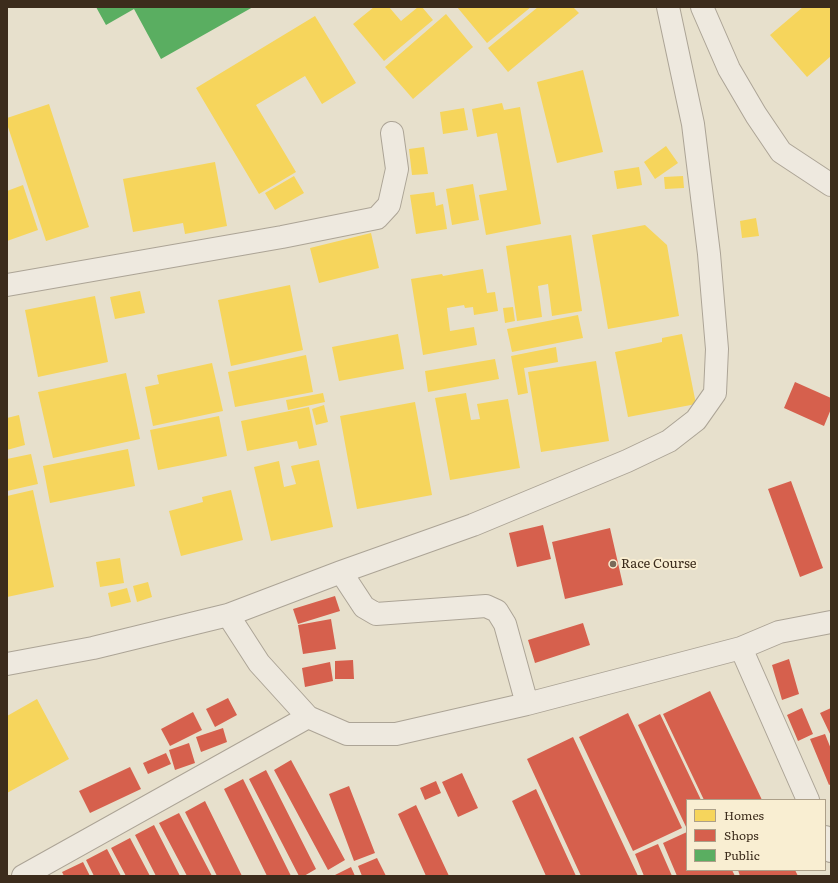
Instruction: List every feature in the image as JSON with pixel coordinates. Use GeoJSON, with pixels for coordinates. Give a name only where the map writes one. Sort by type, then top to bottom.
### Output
{"type":"FeatureCollection","features":[{"type":"Feature","properties":{"kind":"street"},"geometry":{"type":"LineString","coordinates":[[7,664],[93,648],[228,616],[341,572],[473,525],[627,461],[669,441],[696,420],[715,393],[717,350],[708,246],[693,124],[668,7]]}},
{"type":"Feature","properties":{"kind":"street"},"geometry":{"type":"LineString","coordinates":[[702,7],[729,70],[756,115],[781,152],[831,185]]}},
{"type":"Feature","properties":{"kind":"street"},"geometry":{"type":"LineString","coordinates":[[7,285],[282,237],[377,218],[389,205],[397,169],[392,133]]}},
{"type":"Feature","properties":{"kind":"street"},"geometry":{"type":"LineString","coordinates":[[341,572],[364,607],[376,614],[486,606],[497,611],[505,624],[527,704]]}},
{"type":"Feature","properties":{"kind":"street"},"geometry":{"type":"LineString","coordinates":[[228,616],[259,663],[308,717],[347,734],[396,734],[527,704],[741,648],[779,632],[831,622]]}},
{"type":"Feature","properties":{"kind":"street"},"geometry":{"type":"LineString","coordinates":[[741,648],[808,799]]}},
{"type":"Feature","properties":{"kind":"street"},"geometry":{"type":"LineString","coordinates":[[24,876],[308,717]]}},
{"type":"Feature","properties":{"kind":"street"},"geometry":{"type":"LineString","coordinates":[[826,840],[831,851]]}},
{"type":"Feature","properties":{"kind":"building: Homes"},"geometry":{"type":"Polygon","coordinates":[[[374,7],[389,7],[401,21],[418,7],[422,7],[433,20],[384,61],[353,24],[374,7]]]}},
{"type":"Feature","properties":{"kind":"building: Homes"},"geometry":{"type":"Polygon","coordinates":[[[457,7],[531,7],[487,43],[457,7]]]}},
{"type":"Feature","properties":{"kind":"building: Homes"},"geometry":{"type":"Polygon","coordinates":[[[538,7],[573,7],[579,13],[508,72],[488,48],[538,7]]]}},
{"type":"Feature","properties":{"kind":"building: Homes"},"geometry":{"type":"Polygon","coordinates":[[[803,7],[831,7],[831,56],[807,77],[770,35],[803,7]]]}},
{"type":"Feature","properties":{"kind":"building: Homes"},"geometry":{"type":"Polygon","coordinates":[[[446,14],[473,47],[413,99],[385,67],[446,14]]]}},
{"type":"Feature","properties":{"kind":"building: Homes"},"geometry":{"type":"Polygon","coordinates":[[[315,16],[356,83],[322,104],[305,76],[256,105],[296,172],[259,194],[196,88],[315,16]]]}},
{"type":"Feature","properties":{"kind":"building: Homes"},"geometry":{"type":"Polygon","coordinates":[[[583,70],[603,152],[557,163],[537,82],[583,70]]]}},
{"type":"Feature","properties":{"kind":"building: Homes"},"geometry":{"type":"Polygon","coordinates":[[[502,103],[504,110],[520,107],[541,224],[486,235],[479,195],[507,190],[497,133],[477,137],[472,109],[502,103]]]}},
{"type":"Feature","properties":{"kind":"building: Homes"},"geometry":{"type":"Polygon","coordinates":[[[49,104],[89,227],[46,241],[7,124],[7,118],[49,104]]]}},
{"type":"Feature","properties":{"kind":"building: Homes"},"geometry":{"type":"Polygon","coordinates":[[[464,108],[468,130],[443,134],[440,112],[464,108]]]}},
{"type":"Feature","properties":{"kind":"building: Homes"},"geometry":{"type":"Polygon","coordinates":[[[666,146],[678,163],[655,179],[644,162],[666,146]]]}},
{"type":"Feature","properties":{"kind":"building: Homes"},"geometry":{"type":"Polygon","coordinates":[[[424,147],[428,174],[412,175],[409,149],[424,147]]]}},
{"type":"Feature","properties":{"kind":"building: Homes"},"geometry":{"type":"Polygon","coordinates":[[[215,162],[227,226],[185,234],[183,223],[133,232],[123,179],[215,162]]]}},
{"type":"Feature","properties":{"kind":"building: Homes"},"geometry":{"type":"Polygon","coordinates":[[[639,167],[642,185],[617,189],[614,171],[639,167]]]}},
{"type":"Feature","properties":{"kind":"building: Homes"},"geometry":{"type":"Polygon","coordinates":[[[294,176],[304,193],[275,210],[265,193],[294,176]]]}},
{"type":"Feature","properties":{"kind":"building: Homes"},"geometry":{"type":"Polygon","coordinates":[[[683,176],[684,188],[665,189],[664,177],[683,176]]]}},
{"type":"Feature","properties":{"kind":"building: Homes"},"geometry":{"type":"Polygon","coordinates":[[[473,184],[479,220],[452,225],[446,189],[473,184]]]}},
{"type":"Feature","properties":{"kind":"building: Homes"},"geometry":{"type":"Polygon","coordinates":[[[23,185],[38,230],[7,241],[7,191],[23,185]]]}},
{"type":"Feature","properties":{"kind":"building: Homes"},"geometry":{"type":"Polygon","coordinates":[[[434,192],[436,206],[443,204],[447,229],[416,234],[410,195],[434,192]]]}},
{"type":"Feature","properties":{"kind":"building: Homes"},"geometry":{"type":"Polygon","coordinates":[[[756,218],[759,236],[742,238],[740,221],[756,218]]]}},
{"type":"Feature","properties":{"kind":"building: Homes"},"geometry":{"type":"Polygon","coordinates":[[[645,225],[667,245],[679,316],[608,329],[592,235],[645,225]]]}},
{"type":"Feature","properties":{"kind":"building: Homes"},"geometry":{"type":"Polygon","coordinates":[[[371,233],[379,268],[319,283],[310,248],[371,233]]]}},
{"type":"Feature","properties":{"kind":"building: Homes"},"geometry":{"type":"Polygon","coordinates":[[[571,235],[582,311],[552,316],[548,284],[538,286],[542,317],[517,321],[506,246],[571,235]]]}},
{"type":"Feature","properties":{"kind":"building: Homes"},"geometry":{"type":"Polygon","coordinates":[[[483,269],[487,293],[495,292],[498,311],[474,315],[473,307],[465,308],[464,305],[447,308],[450,331],[474,327],[477,345],[423,355],[411,279],[442,274],[443,276],[483,269]]]}},
{"type":"Feature","properties":{"kind":"building: Homes"},"geometry":{"type":"Polygon","coordinates":[[[290,285],[303,350],[231,366],[218,300],[290,285]]]}},
{"type":"Feature","properties":{"kind":"building: Homes"},"geometry":{"type":"Polygon","coordinates":[[[140,291],[145,313],[115,319],[110,297],[140,291]]]}},
{"type":"Feature","properties":{"kind":"building: Homes"},"geometry":{"type":"Polygon","coordinates":[[[95,296],[108,362],[38,377],[25,310],[95,296]]]}},
{"type":"Feature","properties":{"kind":"building: Homes"},"geometry":{"type":"Polygon","coordinates":[[[513,307],[515,321],[505,323],[503,308],[513,307]]]}},
{"type":"Feature","properties":{"kind":"building: Homes"},"geometry":{"type":"Polygon","coordinates":[[[578,315],[583,338],[512,352],[507,329],[578,315]]]}},
{"type":"Feature","properties":{"kind":"building: Homes"},"geometry":{"type":"Polygon","coordinates":[[[398,334],[404,369],[339,381],[332,347],[398,334]]]}},
{"type":"Feature","properties":{"kind":"building: Homes"},"geometry":{"type":"Polygon","coordinates":[[[682,334],[696,404],[628,417],[615,352],[662,342],[662,338],[682,334]]]}},
{"type":"Feature","properties":{"kind":"building: Homes"},"geometry":{"type":"Polygon","coordinates":[[[556,347],[558,362],[524,368],[528,393],[518,395],[511,356],[556,347]]]}},
{"type":"Feature","properties":{"kind":"building: Homes"},"geometry":{"type":"Polygon","coordinates":[[[306,355],[313,392],[235,407],[228,372],[306,355]]]}},
{"type":"Feature","properties":{"kind":"building: Homes"},"geometry":{"type":"Polygon","coordinates":[[[495,359],[499,379],[428,392],[425,371],[495,359]]]}},
{"type":"Feature","properties":{"kind":"building: Homes"},"geometry":{"type":"Polygon","coordinates":[[[596,361],[609,441],[541,452],[528,372],[596,361]]]}},
{"type":"Feature","properties":{"kind":"building: Homes"},"geometry":{"type":"Polygon","coordinates":[[[212,363],[223,411],[153,426],[145,387],[159,384],[157,375],[212,363]]]}},
{"type":"Feature","properties":{"kind":"building: Homes"},"geometry":{"type":"Polygon","coordinates":[[[126,373],[140,439],[53,458],[38,392],[126,373]]]}},
{"type":"Feature","properties":{"kind":"building: Homes"},"geometry":{"type":"Polygon","coordinates":[[[323,393],[325,402],[288,410],[286,400],[323,393]]]}},
{"type":"Feature","properties":{"kind":"building: Homes"},"geometry":{"type":"Polygon","coordinates":[[[466,393],[471,420],[480,419],[477,404],[508,399],[520,468],[450,480],[435,398],[466,393]]]}},
{"type":"Feature","properties":{"kind":"building: Homes"},"geometry":{"type":"Polygon","coordinates":[[[415,402],[432,495],[357,509],[340,416],[415,402]]]}},
{"type":"Feature","properties":{"kind":"building: Homes"},"geometry":{"type":"Polygon","coordinates":[[[324,405],[328,422],[316,425],[312,409],[324,405]]]}},
{"type":"Feature","properties":{"kind":"building: Homes"},"geometry":{"type":"Polygon","coordinates":[[[309,407],[317,445],[299,449],[297,441],[247,451],[241,421],[309,407]]]}},
{"type":"Feature","properties":{"kind":"building: Homes"},"geometry":{"type":"Polygon","coordinates":[[[19,415],[25,445],[7,450],[7,418],[19,415]]]}},
{"type":"Feature","properties":{"kind":"building: Homes"},"geometry":{"type":"Polygon","coordinates":[[[219,416],[227,456],[158,470],[150,430],[219,416]]]}},
{"type":"Feature","properties":{"kind":"building: Homes"},"geometry":{"type":"Polygon","coordinates":[[[128,449],[135,486],[50,503],[43,466],[128,449]]]}},
{"type":"Feature","properties":{"kind":"building: Homes"},"geometry":{"type":"Polygon","coordinates":[[[31,454],[38,484],[7,491],[7,459],[31,454]]]}},
{"type":"Feature","properties":{"kind":"building: Homes"},"geometry":{"type":"Polygon","coordinates":[[[319,460],[333,527],[271,541],[254,467],[279,461],[284,487],[296,484],[291,466],[319,460]]]}},
{"type":"Feature","properties":{"kind":"building: Homes"},"geometry":{"type":"Polygon","coordinates":[[[33,490],[54,587],[7,597],[7,496],[33,490]]]}},
{"type":"Feature","properties":{"kind":"building: Homes"},"geometry":{"type":"Polygon","coordinates":[[[231,490],[243,540],[181,556],[169,511],[203,502],[202,497],[231,490]]]}},
{"type":"Feature","properties":{"kind":"building: Homes"},"geometry":{"type":"Polygon","coordinates":[[[120,558],[124,583],[100,587],[96,562],[120,558]]]}},
{"type":"Feature","properties":{"kind":"building: Homes"},"geometry":{"type":"Polygon","coordinates":[[[148,582],[152,597],[137,602],[133,586],[148,582]]]}},
{"type":"Feature","properties":{"kind":"building: Homes"},"geometry":{"type":"Polygon","coordinates":[[[127,588],[131,602],[111,607],[108,593],[127,588]]]}},
{"type":"Feature","properties":{"kind":"building: Homes"},"geometry":{"type":"Polygon","coordinates":[[[37,699],[69,759],[7,793],[7,716],[37,699]]]}},
{"type":"Feature","properties":{"kind":"building: Shops"},"geometry":{"type":"Polygon","coordinates":[[[795,382],[831,398],[831,409],[824,426],[784,408],[795,382]]]}},
{"type":"Feature","properties":{"kind":"building: Shops"},"geometry":{"type":"Polygon","coordinates":[[[791,481],[823,568],[800,577],[768,489],[791,481]]]}},
{"type":"Feature","properties":{"kind":"building: Shops"},"geometry":{"type":"Polygon","coordinates":[[[543,525],[551,559],[517,567],[509,533],[543,525]]]}},
{"type":"Feature","properties":{"kind":"building: Shops"},"geometry":{"type":"Polygon","coordinates":[[[610,528],[623,585],[565,599],[552,542],[610,528]]]}},
{"type":"Feature","properties":{"kind":"building: Shops"},"geometry":{"type":"Polygon","coordinates":[[[335,596],[340,611],[298,624],[293,609],[335,596]]]}},
{"type":"Feature","properties":{"kind":"building: Shops"},"geometry":{"type":"Polygon","coordinates":[[[331,619],[336,649],[303,654],[298,625],[331,619]]]}},
{"type":"Feature","properties":{"kind":"building: Shops"},"geometry":{"type":"Polygon","coordinates":[[[583,623],[590,645],[535,663],[528,640],[583,623]]]}},
{"type":"Feature","properties":{"kind":"building: Shops"},"geometry":{"type":"Polygon","coordinates":[[[789,659],[799,694],[782,700],[772,665],[789,659]]]}},
{"type":"Feature","properties":{"kind":"building: Shops"},"geometry":{"type":"Polygon","coordinates":[[[353,660],[354,679],[335,679],[335,661],[353,660]]]}},
{"type":"Feature","properties":{"kind":"building: Shops"},"geometry":{"type":"Polygon","coordinates":[[[330,662],[333,681],[305,687],[302,668],[330,662]]]}},
{"type":"Feature","properties":{"kind":"building: Shops"},"geometry":{"type":"Polygon","coordinates":[[[710,691],[762,799],[704,799],[663,714],[710,691]]]}},
{"type":"Feature","properties":{"kind":"building: Shops"},"geometry":{"type":"Polygon","coordinates":[[[228,698],[237,715],[215,727],[206,709],[228,698]]]}},
{"type":"Feature","properties":{"kind":"building: Shops"},"geometry":{"type":"Polygon","coordinates":[[[802,708],[813,734],[798,741],[787,715],[802,708]]]}},
{"type":"Feature","properties":{"kind":"building: Shops"},"geometry":{"type":"Polygon","coordinates":[[[831,708],[831,736],[820,713],[831,708]]]}},
{"type":"Feature","properties":{"kind":"building: Shops"},"geometry":{"type":"Polygon","coordinates":[[[193,712],[202,730],[170,746],[161,729],[193,712]]]}},
{"type":"Feature","properties":{"kind":"building: Shops"},"geometry":{"type":"Polygon","coordinates":[[[628,713],[682,828],[633,851],[579,737],[628,713]]]}},
{"type":"Feature","properties":{"kind":"building: Shops"},"geometry":{"type":"Polygon","coordinates":[[[660,714],[701,799],[686,799],[686,827],[638,725],[660,714]]]}},
{"type":"Feature","properties":{"kind":"building: Shops"},"geometry":{"type":"Polygon","coordinates":[[[223,728],[227,742],[201,752],[196,737],[223,728]]]}},
{"type":"Feature","properties":{"kind":"building: Shops"},"geometry":{"type":"Polygon","coordinates":[[[825,734],[831,749],[831,784],[829,785],[810,739],[825,734]]]}},
{"type":"Feature","properties":{"kind":"building: Shops"},"geometry":{"type":"Polygon","coordinates":[[[573,737],[638,876],[581,876],[527,759],[573,737]]]}},
{"type":"Feature","properties":{"kind":"building: Shops"},"geometry":{"type":"Polygon","coordinates":[[[189,743],[195,763],[175,770],[169,750],[189,743]]]}},
{"type":"Feature","properties":{"kind":"building: Shops"},"geometry":{"type":"Polygon","coordinates":[[[166,753],[171,764],[148,774],[143,763],[166,753]]]}},
{"type":"Feature","properties":{"kind":"building: Shops"},"geometry":{"type":"Polygon","coordinates":[[[291,760],[345,860],[328,870],[274,770],[291,760]]]}},
{"type":"Feature","properties":{"kind":"building: Shops"},"geometry":{"type":"Polygon","coordinates":[[[130,767],[141,789],[90,813],[79,791],[130,767]]]}},
{"type":"Feature","properties":{"kind":"building: Shops"},"geometry":{"type":"Polygon","coordinates":[[[266,770],[316,869],[304,876],[299,876],[249,779],[266,770]]]}},
{"type":"Feature","properties":{"kind":"building: Shops"},"geometry":{"type":"Polygon","coordinates":[[[462,773],[478,808],[458,817],[442,782],[462,773]]]}},
{"type":"Feature","properties":{"kind":"building: Shops"},"geometry":{"type":"Polygon","coordinates":[[[243,779],[291,876],[267,876],[224,789],[243,779]]]}},
{"type":"Feature","properties":{"kind":"building: Shops"},"geometry":{"type":"Polygon","coordinates":[[[436,781],[441,793],[425,800],[420,788],[436,781]]]}},
{"type":"Feature","properties":{"kind":"building: Shops"},"geometry":{"type":"Polygon","coordinates":[[[349,786],[375,853],[354,861],[329,794],[349,786]]]}},
{"type":"Feature","properties":{"kind":"building: Shops"},"geometry":{"type":"Polygon","coordinates":[[[536,789],[576,876],[546,876],[512,801],[536,789]]]}},
{"type":"Feature","properties":{"kind":"building: Shops"},"geometry":{"type":"Polygon","coordinates":[[[205,801],[242,876],[217,876],[185,812],[205,801]]]}},
{"type":"Feature","properties":{"kind":"building: Shops"},"geometry":{"type":"Polygon","coordinates":[[[416,805],[449,876],[426,876],[398,814],[416,805]]]}},
{"type":"Feature","properties":{"kind":"building: Shops"},"geometry":{"type":"Polygon","coordinates":[[[179,813],[212,876],[187,876],[159,823],[179,813]]]}},
{"type":"Feature","properties":{"kind":"building: Shops"},"geometry":{"type":"Polygon","coordinates":[[[154,825],[180,876],[156,876],[135,835],[154,825]]]}},
{"type":"Feature","properties":{"kind":"building: Shops"},"geometry":{"type":"Polygon","coordinates":[[[686,832],[686,871],[732,871],[735,876],[677,876],[663,843],[686,832]]]}},
{"type":"Feature","properties":{"kind":"building: Shops"},"geometry":{"type":"Polygon","coordinates":[[[130,838],[150,876],[126,876],[111,848],[130,838]]]}},
{"type":"Feature","properties":{"kind":"building: Shops"},"geometry":{"type":"Polygon","coordinates":[[[658,844],[672,876],[644,876],[635,854],[658,844]]]}},
{"type":"Feature","properties":{"kind":"building: Shops"},"geometry":{"type":"Polygon","coordinates":[[[107,849],[121,876],[94,876],[86,860],[107,849]]]}},
{"type":"Feature","properties":{"kind":"building: Shops"},"geometry":{"type":"Polygon","coordinates":[[[377,858],[386,876],[362,876],[358,866],[377,858]]]}},
{"type":"Feature","properties":{"kind":"building: Shops"},"geometry":{"type":"Polygon","coordinates":[[[83,862],[90,876],[64,876],[62,872],[83,862]]]}},
{"type":"Feature","properties":{"kind":"building: Shops"},"geometry":{"type":"Polygon","coordinates":[[[351,867],[355,876],[333,876],[351,867]]]}},
{"type":"Feature","properties":{"kind":"building: Shops"},"geometry":{"type":"Polygon","coordinates":[[[738,871],[796,871],[798,876],[740,876],[738,871]]]}},
{"type":"Feature","properties":{"kind":"building: Public"},"geometry":{"type":"Polygon","coordinates":[[[96,7],[253,7],[161,59],[134,9],[106,25],[96,7]]]}},
{"type":"Feature","properties":{"kind":"place","name":"Race Course"},"geometry":{"type":"Point","coordinates":[613,564]}}]}
